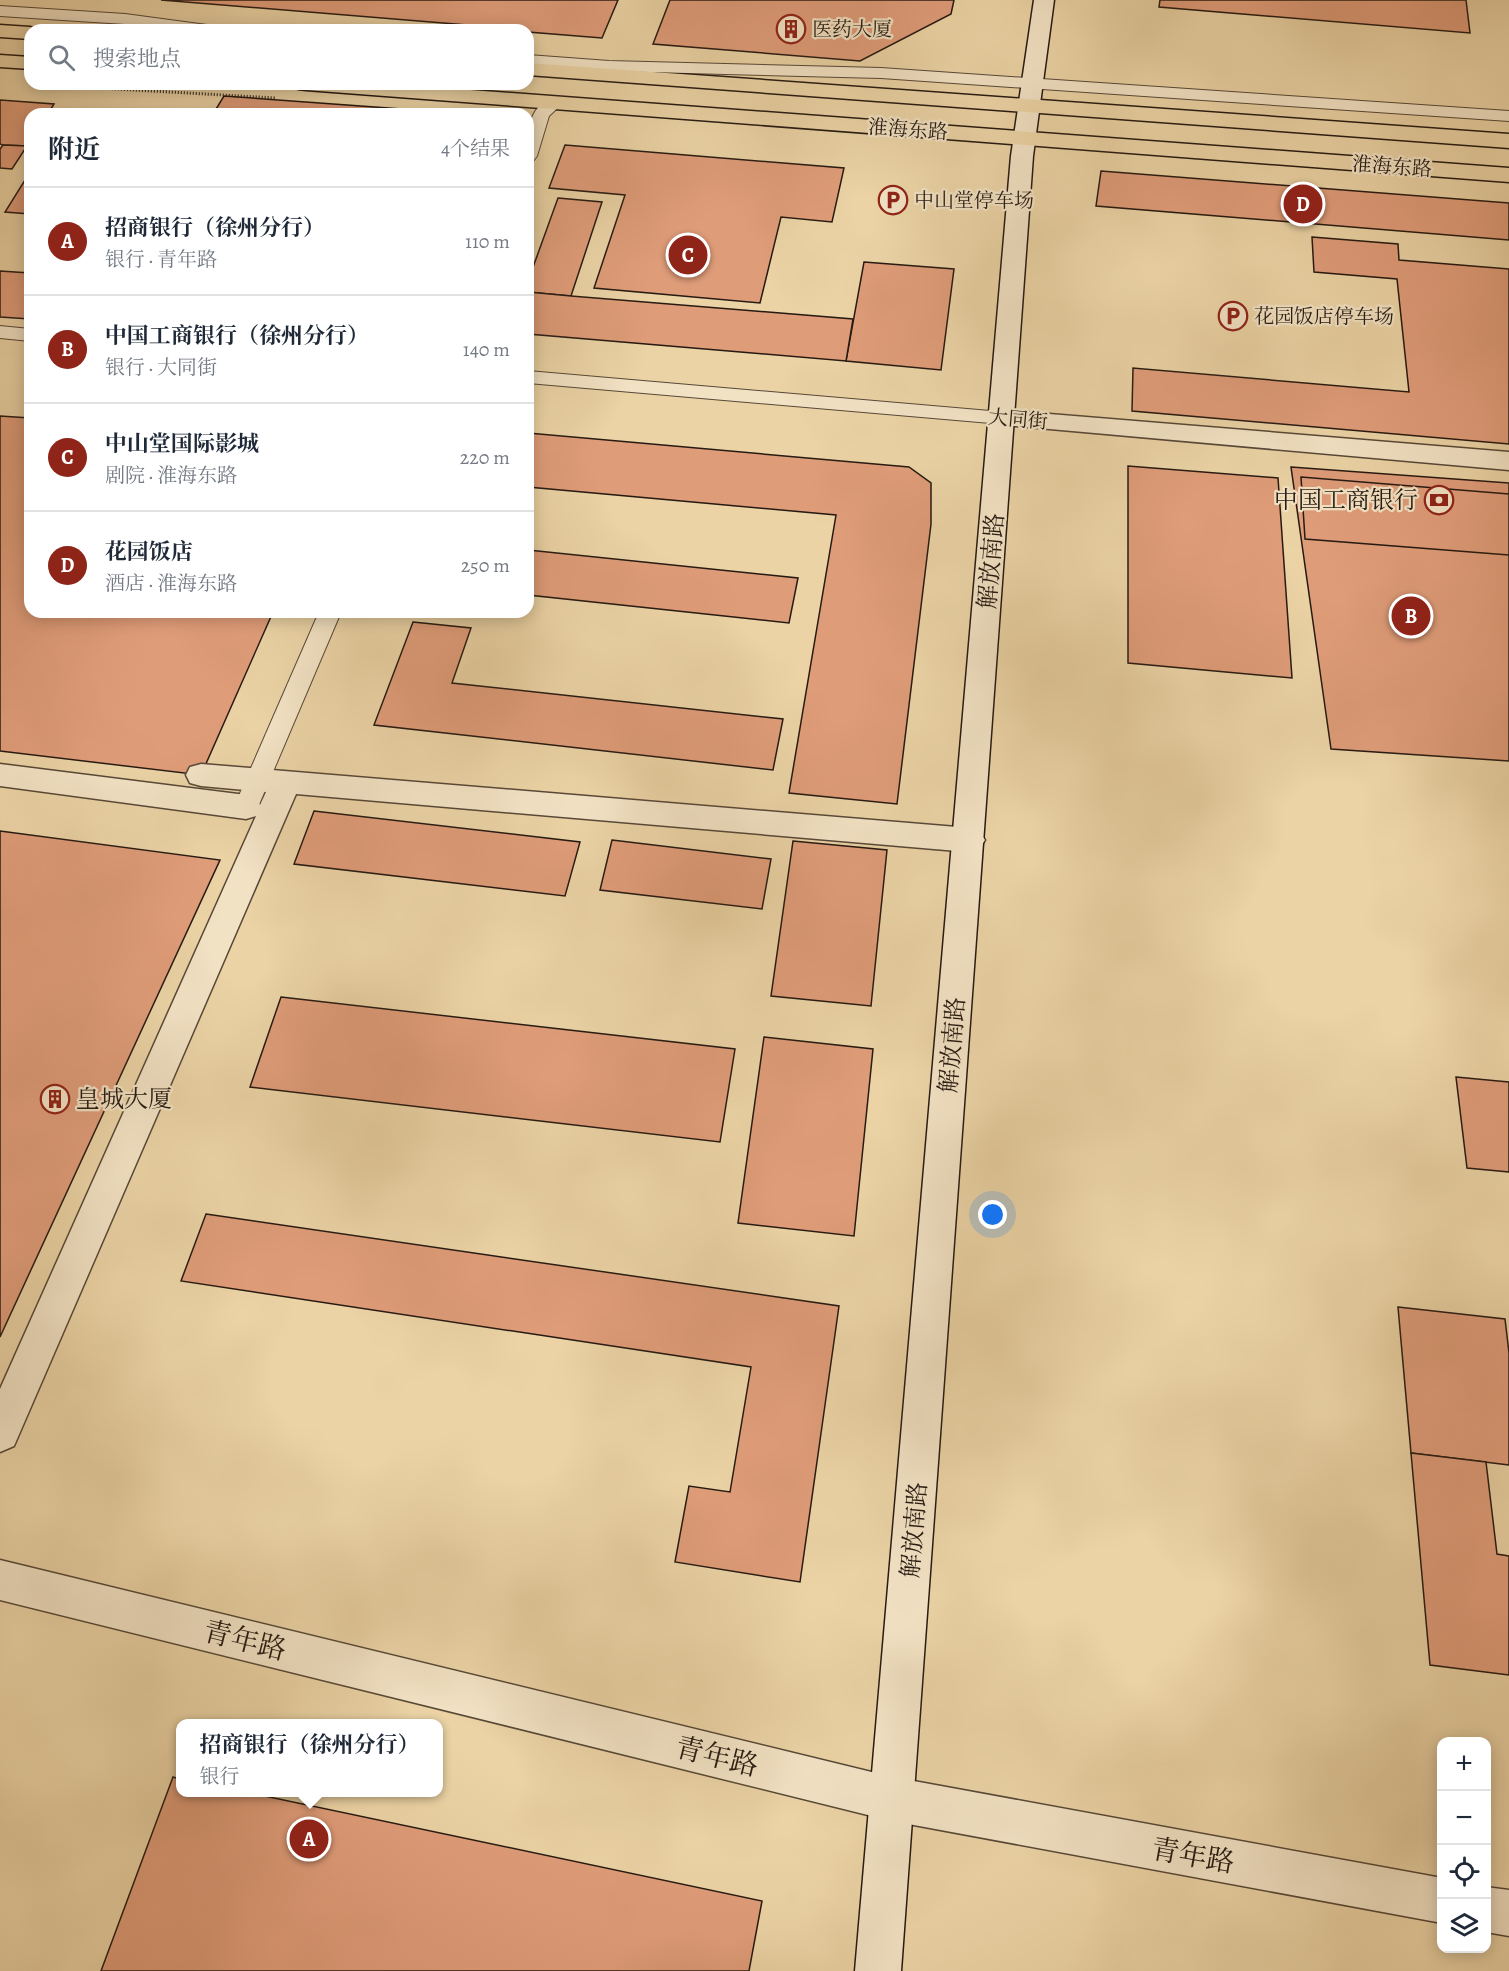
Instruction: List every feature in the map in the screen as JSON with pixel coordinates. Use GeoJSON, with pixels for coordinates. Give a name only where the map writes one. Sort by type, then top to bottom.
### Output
{"type":"FeatureCollection","features":[{"type":"Feature","properties":{"kind":"main road"},"geometry":{"type":"LineString","coordinates":[[0,31],[24,33]]}},
{"type":"Feature","properties":{"kind":"main road"},"geometry":{"type":"LineString","coordinates":[[0,61],[24,63]]}},
{"type":"Feature","properties":{"kind":"main road","name":"淮海东路"},"geometry":{"type":"LineString","coordinates":[[534,70],[1027,121],[1509,175]]}},
{"type":"Feature","properties":{"kind":"main road","name":"淮海东路"},"geometry":{"type":"LineString","coordinates":[[389,90],[555,102],[1509,141]]}},
{"type":"Feature","properties":{"kind":"street","name":"解放南路"},"geometry":{"type":"LineString","coordinates":[[878,1971],[1027,121],[1044,0]]}},
{"type":"Feature","properties":{"kind":"street","name":"大同街"},"geometry":{"type":"LineString","coordinates":[[1002,418],[1509,461]]}},
{"type":"Feature","properties":{"kind":"street"},"geometry":{"type":"LineString","coordinates":[[0,774],[263,789],[969,840]]}},
{"type":"Feature","properties":{"kind":"street"},"geometry":{"type":"LineString","coordinates":[[201,775],[263,789]]}},
{"type":"Feature","properties":{"kind":"street"},"geometry":{"type":"LineString","coordinates":[[0,1433],[263,789]]}},
{"type":"Feature","properties":{"kind":"street","name":"青年路"},"geometry":{"type":"LineString","coordinates":[[0,1580],[892,1799],[1437,1900]]}},
{"type":"Feature","properties":{"kind":"street"},"geometry":{"type":"LineString","coordinates":[[1491,1910],[1509,1913]]}},
{"type":"Feature","properties":{"kind":"lane"},"geometry":{"type":"LineString","coordinates":[[0,11],[125,19],[162,24]]}},
{"type":"Feature","properties":{"kind":"lane"},"geometry":{"type":"LineString","coordinates":[[534,60],[609,66],[881,73],[1509,116]]}},
{"type":"Feature","properties":{"kind":"lane"},"geometry":{"type":"LineString","coordinates":[[534,137],[541,114],[555,102]]}},
{"type":"Feature","properties":{"kind":"lane"},"geometry":{"type":"LineString","coordinates":[[0,332],[24,334]]}},
{"type":"Feature","properties":{"kind":"lane","name":"大同街"},"geometry":{"type":"LineString","coordinates":[[534,378],[1002,418]]}},
{"type":"Feature","properties":{"kind":"lane"},"geometry":{"type":"LineString","coordinates":[[263,789],[328,618]]}},
{"type":"Feature","properties":{"kind":"building"},"geometry":{"type":"Polygon","coordinates":[[[161,0],[618,0],[602,38],[534,32],[534,24],[455,24],[161,0]]]}},
{"type":"Feature","properties":{"kind":"building","name":"医药大厦"},"geometry":{"type":"Polygon","coordinates":[[[670,0],[954,0],[951,14],[860,61],[653,44],[670,0]]]}},
{"type":"Feature","properties":{"kind":"building"},"geometry":{"type":"Polygon","coordinates":[[[1160,0],[1466,0],[1470,33],[1159,7],[1160,0]]]}},
{"type":"Feature","properties":{"kind":"building"},"geometry":{"type":"Polygon","coordinates":[[[224,96],[388,108],[217,108],[224,96]]]}},
{"type":"Feature","properties":{"kind":"building"},"geometry":{"type":"Polygon","coordinates":[[[0,100],[54,104],[52,108],[24,108],[24,146],[0,144],[0,100]]]}},
{"type":"Feature","properties":{"kind":"building"},"geometry":{"type":"Polygon","coordinates":[[[3,145],[24,146],[24,151],[12,169],[0,168],[0,149],[3,145]]]}},
{"type":"Feature","properties":{"kind":"building"},"geometry":{"type":"Polygon","coordinates":[[[565,145],[844,168],[832,222],[781,217],[760,303],[594,288],[625,195],[549,188],[565,145]]]}},
{"type":"Feature","properties":{"kind":"building"},"geometry":{"type":"Polygon","coordinates":[[[1101,171],[1509,203],[1509,240],[1096,206],[1101,171]]]}},
{"type":"Feature","properties":{"kind":"building"},"geometry":{"type":"Polygon","coordinates":[[[24,182],[24,214],[5,212],[24,182]]]}},
{"type":"Feature","properties":{"kind":"building"},"geometry":{"type":"Polygon","coordinates":[[[558,198],[602,202],[571,296],[534,293],[534,264],[558,198]]]}},
{"type":"Feature","properties":{"kind":"building"},"geometry":{"type":"Polygon","coordinates":[[[1312,237],[1398,244],[1399,260],[1509,269],[1509,444],[1132,411],[1133,368],[1409,392],[1397,279],[1314,272],[1312,237]]]}},
{"type":"Feature","properties":{"kind":"building"},"geometry":{"type":"Polygon","coordinates":[[[864,262],[954,269],[941,370],[846,361],[864,262]]]}},
{"type":"Feature","properties":{"kind":"building"},"geometry":{"type":"Polygon","coordinates":[[[0,271],[24,273],[24,319],[0,317],[0,271]]]}},
{"type":"Feature","properties":{"kind":"building"},"geometry":{"type":"Polygon","coordinates":[[[534,292],[853,319],[846,361],[534,335],[534,292]]]}},
{"type":"Feature","properties":{"kind":"building"},"geometry":{"type":"Polygon","coordinates":[[[0,416],[24,418],[24,618],[270,618],[201,775],[0,751],[0,416]]]}},
{"type":"Feature","properties":{"kind":"building"},"geometry":{"type":"Polygon","coordinates":[[[534,434],[909,467],[931,483],[931,524],[897,804],[789,793],[836,515],[534,488],[534,434]]]}},
{"type":"Feature","properties":{"kind":"building"},"geometry":{"type":"Polygon","coordinates":[[[1128,466],[1278,478],[1292,678],[1128,663],[1128,466]]]}},
{"type":"Feature","properties":{"kind":"building"},"geometry":{"type":"Polygon","coordinates":[[[1291,467],[1509,483],[1509,761],[1331,749],[1291,467]]]}},
{"type":"Feature","properties":{"kind":"building"},"geometry":{"type":"Polygon","coordinates":[[[1301,477],[1509,494],[1509,555],[1305,539],[1301,477]]]}},
{"type":"Feature","properties":{"kind":"building"},"geometry":{"type":"Polygon","coordinates":[[[534,551],[798,578],[789,623],[534,596],[534,551]]]}},
{"type":"Feature","properties":{"kind":"building"},"geometry":{"type":"Polygon","coordinates":[[[413,622],[471,628],[452,683],[783,719],[773,770],[374,725],[413,622]]]}},
{"type":"Feature","properties":{"kind":"building"},"geometry":{"type":"Polygon","coordinates":[[[314,811],[580,842],[565,896],[294,864],[314,811]]]}},
{"type":"Feature","properties":{"kind":"building","name":"皇城大厦"},"geometry":{"type":"Polygon","coordinates":[[[0,831],[220,860],[0,1337],[0,831]]]}},
{"type":"Feature","properties":{"kind":"building"},"geometry":{"type":"Polygon","coordinates":[[[612,840],[771,859],[762,909],[600,890],[612,840]]]}},
{"type":"Feature","properties":{"kind":"building"},"geometry":{"type":"Polygon","coordinates":[[[793,841],[887,850],[871,1006],[771,996],[793,841]]]}},
{"type":"Feature","properties":{"kind":"building"},"geometry":{"type":"Polygon","coordinates":[[[281,997],[735,1049],[720,1142],[250,1087],[281,997]]]}},
{"type":"Feature","properties":{"kind":"building"},"geometry":{"type":"Polygon","coordinates":[[[764,1037],[873,1049],[854,1236],[738,1223],[764,1037]]]}},
{"type":"Feature","properties":{"kind":"building"},"geometry":{"type":"Polygon","coordinates":[[[1456,1077],[1509,1082],[1509,1172],[1467,1168],[1456,1077]]]}},
{"type":"Feature","properties":{"kind":"building"},"geometry":{"type":"Polygon","coordinates":[[[206,1214],[839,1306],[800,1582],[675,1562],[689,1486],[730,1492],[751,1367],[181,1281],[206,1214]]]}},
{"type":"Feature","properties":{"kind":"building"},"geometry":{"type":"Polygon","coordinates":[[[1398,1307],[1505,1319],[1509,1353],[1509,1465],[1411,1453],[1398,1307]]]}},
{"type":"Feature","properties":{"kind":"building"},"geometry":{"type":"Polygon","coordinates":[[[1411,1453],[1486,1462],[1497,1554],[1509,1556],[1509,1675],[1430,1665],[1411,1453]]]}},
{"type":"Feature","properties":{"kind":"building"},"geometry":{"type":"Polygon","coordinates":[[[173,1777],[176,1778],[176,1797],[270,1797],[762,1901],[749,1971],[101,1971],[173,1777]]]}},
{"type":"Feature","properties":{"kind":"place","name":"医药大厦"},"geometry":{"type":"Point","coordinates":[791,29]}},
{"type":"Feature","properties":{"kind":"place","name":"中山堂停车场"},"geometry":{"type":"Point","coordinates":[893,200]}},
{"type":"Feature","properties":{"kind":"place","name":"花园饭店"},"geometry":{"type":"Point","coordinates":[1303,204]}},
{"type":"Feature","properties":{"kind":"place","name":"中山堂国际影城"},"geometry":{"type":"Point","coordinates":[688,255]}},
{"type":"Feature","properties":{"kind":"place","name":"花园饭店停车场"},"geometry":{"type":"Point","coordinates":[1233,316]}},
{"type":"Feature","properties":{"kind":"place","name":"中国工商银行"},"geometry":{"type":"Point","coordinates":[1439,500]}},
{"type":"Feature","properties":{"kind":"place","name":"中国工商银行（徐州分行）"},"geometry":{"type":"Point","coordinates":[1411,616]}},
{"type":"Feature","properties":{"kind":"place","name":"皇城大厦"},"geometry":{"type":"Point","coordinates":[55,1099]}},
{"type":"Feature","properties":{"kind":"place","name":"招商银行（徐州分行）"},"geometry":{"type":"Point","coordinates":[309,1839]}}]}
